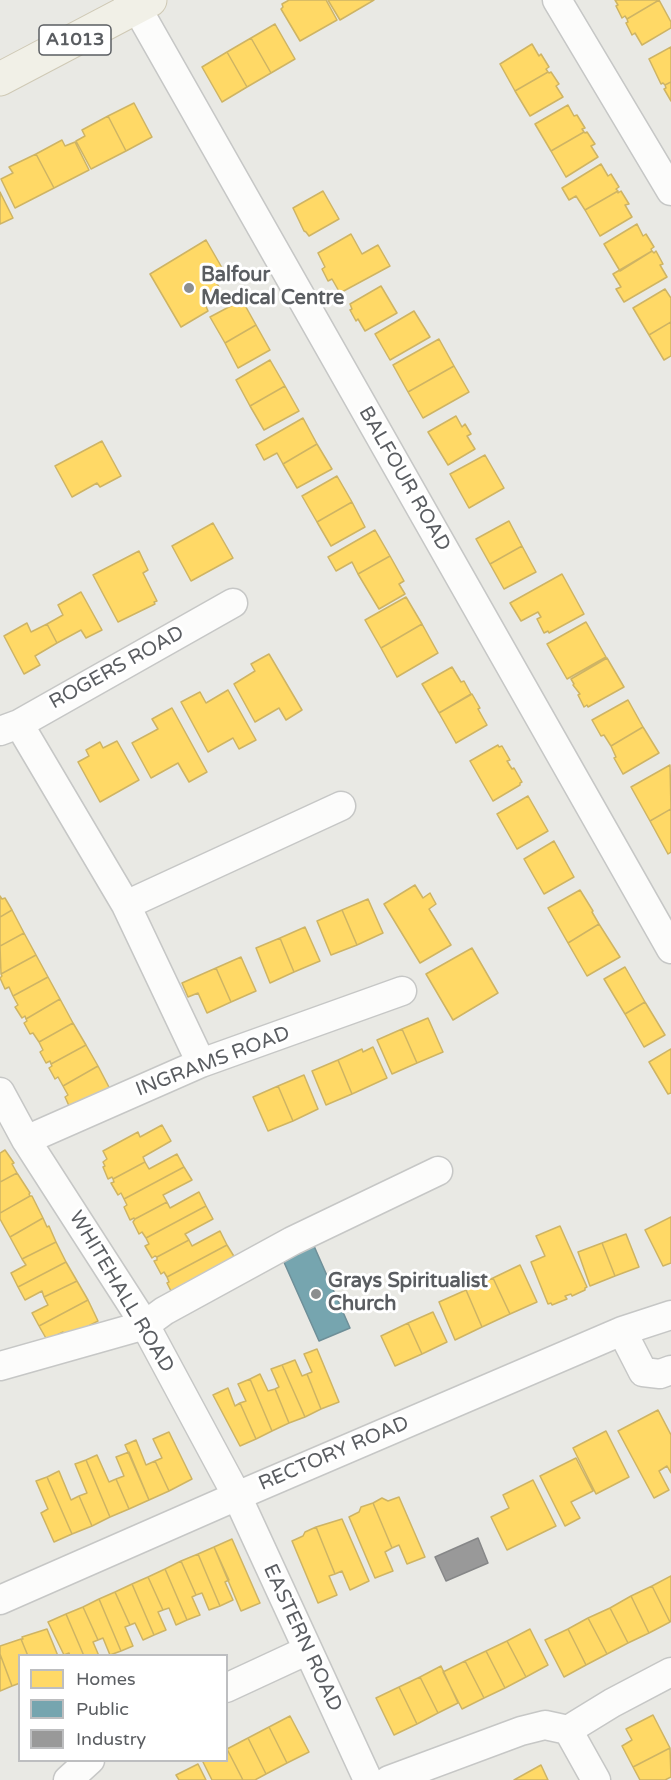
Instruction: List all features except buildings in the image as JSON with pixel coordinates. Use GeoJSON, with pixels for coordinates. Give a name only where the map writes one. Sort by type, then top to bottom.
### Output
{"type":"FeatureCollection","features":[{"type":"Feature","properties":{"kind":"main road","name":"A1013"},"geometry":{"type":"LineString","coordinates":[[0,79],[138,3]]}},
{"type":"Feature","properties":{"kind":"street"},"geometry":{"type":"LineString","coordinates":[[557,0],[671,191]]}},
{"type":"Feature","properties":{"kind":"street","name":"BALFOUR ROAD"},"geometry":{"type":"LineString","coordinates":[[138,3],[671,949]]}},
{"type":"Feature","properties":{"kind":"street","name":"ROGERS ROAD"},"geometry":{"type":"LineString","coordinates":[[9,727],[233,603]]}},
{"type":"Feature","properties":{"kind":"street"},"geometry":{"type":"LineString","coordinates":[[9,727],[126,905],[201,1063]]}},
{"type":"Feature","properties":{"kind":"street"},"geometry":{"type":"LineString","coordinates":[[126,905],[341,806]]}},
{"type":"Feature","properties":{"kind":"street","name":"INGRAMS ROAD"},"geometry":{"type":"LineString","coordinates":[[26,1140],[201,1063],[402,992]]}},
{"type":"Feature","properties":{"kind":"street","name":"WHITEHALL ROAD"},"geometry":{"type":"LineString","coordinates":[[0,1092],[26,1140],[145,1325],[237,1496]]}},
{"type":"Feature","properties":{"kind":"street"},"geometry":{"type":"LineString","coordinates":[[0,1366],[145,1325],[164,1311],[292,1241],[438,1171]]}},
{"type":"Feature","properties":{"kind":"street","name":"RECTORY ROAD"},"geometry":{"type":"LineString","coordinates":[[0,1600],[622,1331],[671,1315]]}},
{"type":"Feature","properties":{"kind":"street"},"geometry":{"type":"LineString","coordinates":[[622,1331],[643,1372],[660,1374],[671,1370]]}},
{"type":"Feature","properties":{"kind":"street","name":"EASTERN ROAD"},"geometry":{"type":"LineString","coordinates":[[237,1496],[368,1780]]}},
{"type":"Feature","properties":{"kind":"street"},"geometry":{"type":"LineString","coordinates":[[228,1687],[308,1650]]}},
{"type":"Feature","properties":{"kind":"street"},"geometry":{"type":"LineString","coordinates":[[389,1780],[521,1731],[545,1725],[568,1730],[612,1703],[671,1672]]}},
{"type":"Feature","properties":{"kind":"street"},"geometry":{"type":"LineString","coordinates":[[568,1730],[596,1780]]}},
{"type":"Feature","properties":{"kind":"street"},"geometry":{"type":"LineString","coordinates":[[68,1780],[89,1762]]}},
{"type":"Feature","properties":{"kind":"place","name":"Balfour Medical Centre"},"geometry":{"type":"Point","coordinates":[189,288]}},
{"type":"Feature","properties":{"kind":"place","name":"Grays Spiritualist Church"},"geometry":{"type":"Point","coordinates":[316,1294]}}]}
